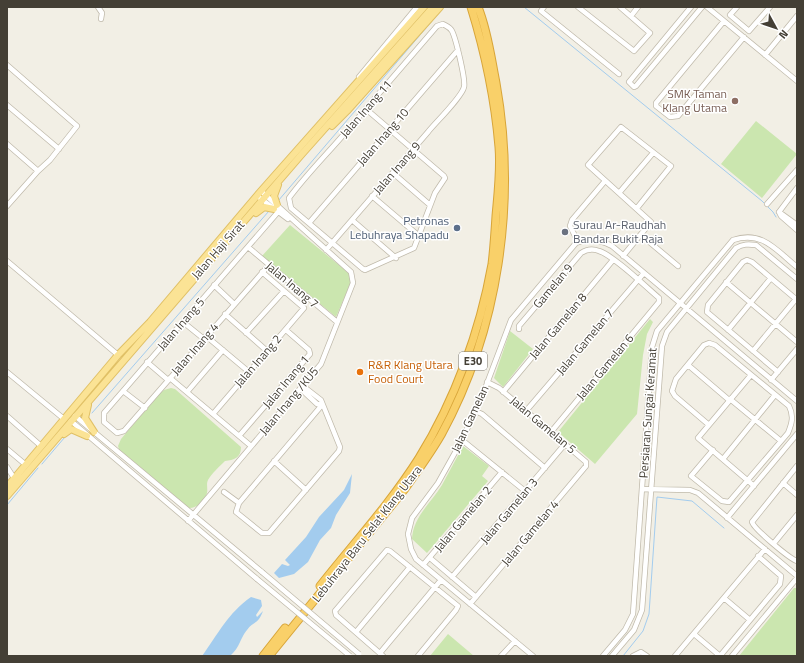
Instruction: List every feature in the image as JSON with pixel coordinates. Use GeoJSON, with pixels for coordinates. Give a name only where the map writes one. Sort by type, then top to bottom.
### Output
{"type":"FeatureCollection","features":[{"type":"Feature","properties":{"kind":"highway","name":"Lebuhraya Baru Selat Klang Utara"},"geometry":{"type":"LineString","coordinates":[[263,656],[388,500],[418,458],[454,392],[470,348],[492,263],[499,188],[499,147],[491,90],[480,38],[471,7]]}},
{"type":"Feature","properties":{"kind":"highway","name":"Lebuhraya Baru Selat Klang Utara"},"geometry":{"type":"LineString","coordinates":[[269,656],[404,490],[424,463],[441,434],[460,395],[476,354],[490,306],[499,260],[506,187],[504,143],[499,98],[488,41],[478,7]]}},
{"type":"Feature","properties":{"kind":"main road","name":"Jalan Haji Sirat"},"geometry":{"type":"LineString","coordinates":[[7,487],[118,355],[150,322],[259,193],[424,7]]}},
{"type":"Feature","properties":{"kind":"main road","name":"Jalan Haji Sirat"},"geometry":{"type":"LineString","coordinates":[[7,495],[20,478],[30,471],[72,418],[302,154],[433,7]]}},
{"type":"Feature","properties":{"kind":"main road"},"geometry":{"type":"LineString","coordinates":[[302,154],[347,111],[440,7]]}},
{"type":"Feature","properties":{"kind":"main road"},"geometry":{"type":"LineString","coordinates":[[227,241],[260,209],[273,206],[276,189],[284,176]]}},
{"type":"Feature","properties":{"kind":"main road"},"geometry":{"type":"LineString","coordinates":[[94,432],[87,424],[85,418],[86,408],[134,348]]}},
{"type":"Feature","properties":{"kind":"main road"},"geometry":{"type":"LineString","coordinates":[[26,464],[72,418],[80,404],[81,398]]}},
{"type":"Feature","properties":{"kind":"main road"},"geometry":{"type":"LineString","coordinates":[[48,450],[68,430],[77,430],[87,436]]}},
{"type":"Feature","properties":{"kind":"street"},"geometry":{"type":"LineString","coordinates":[[98,7],[102,13],[102,19]]}},
{"type":"Feature","properties":{"kind":"street"},"geometry":{"type":"LineString","coordinates":[[350,91],[367,65],[417,7]]}},
{"type":"Feature","properties":{"kind":"street"},"geometry":{"type":"LineString","coordinates":[[544,7],[541,10],[619,74]]}},
{"type":"Feature","properties":{"kind":"street"},"geometry":{"type":"LineString","coordinates":[[578,7],[634,51],[650,32],[620,7]]}},
{"type":"Feature","properties":{"kind":"street"},"geometry":{"type":"LineString","coordinates":[[631,16],[638,7]]}},
{"type":"Feature","properties":{"kind":"street"},"geometry":{"type":"LineString","coordinates":[[691,7],[628,82],[634,87],[702,7]]}},
{"type":"Feature","properties":{"kind":"street"},"geometry":{"type":"LineString","coordinates":[[707,7],[797,81]]}},
{"type":"Feature","properties":{"kind":"street"},"geometry":{"type":"LineString","coordinates":[[737,7],[730,15],[749,31],[770,7]]}},
{"type":"Feature","properties":{"kind":"street"},"geometry":{"type":"LineString","coordinates":[[765,55],[797,16]]}},
{"type":"Feature","properties":{"kind":"street"},"geometry":{"type":"LineString","coordinates":[[724,21],[656,103],[656,106],[670,118],[678,116],[744,37]]}},
{"type":"Feature","properties":{"kind":"street","name":"Jalan Inang 11"},"geometry":{"type":"LineString","coordinates":[[396,258],[365,270],[290,208],[289,198],[439,24],[450,28],[458,50],[465,84]]}},
{"type":"Feature","properties":{"kind":"street","name":"Jalan Inang 10"},"geometry":{"type":"LineString","coordinates":[[309,223],[458,50]]}},
{"type":"Feature","properties":{"kind":"street"},"geometry":{"type":"LineString","coordinates":[[7,65],[77,126],[59,149],[7,206]]}},
{"type":"Feature","properties":{"kind":"street","name":"Jalan Inang 9"},"geometry":{"type":"LineString","coordinates":[[326,250],[462,91],[465,84]]}},
{"type":"Feature","properties":{"kind":"street"},"geometry":{"type":"LineString","coordinates":[[7,105],[59,149]]}},
{"type":"Feature","properties":{"kind":"street"},"geometry":{"type":"LineString","coordinates":[[352,220],[396,258],[414,248],[430,205],[445,178],[366,109]]}},
{"type":"Feature","properties":{"kind":"street"},"geometry":{"type":"LineString","coordinates":[[623,256],[652,222],[588,165],[619,127],[622,127],[670,165],[671,168],[637,208]]}},
{"type":"Feature","properties":{"kind":"street"},"geometry":{"type":"LineString","coordinates":[[7,144],[38,171]]}},
{"type":"Feature","properties":{"kind":"street"},"geometry":{"type":"LineString","coordinates":[[619,193],[653,153]]}},
{"type":"Feature","properties":{"kind":"street"},"geometry":{"type":"LineString","coordinates":[[768,204],[797,170]]}},
{"type":"Feature","properties":{"kind":"street"},"geometry":{"type":"LineString","coordinates":[[392,173],[430,205]]}},
{"type":"Feature","properties":{"kind":"street"},"geometry":{"type":"LineString","coordinates":[[605,181],[572,220],[570,226],[578,242],[590,240],[602,241],[612,246],[797,401]]}},
{"type":"Feature","properties":{"kind":"street"},"geometry":{"type":"LineString","coordinates":[[779,212],[796,190],[786,183]]}},
{"type":"Feature","properties":{"kind":"street","name":"Jalan Inang /KU5"},"geometry":{"type":"LineString","coordinates":[[188,521],[322,362],[353,283],[353,277],[350,272],[259,193]]}},
{"type":"Feature","properties":{"kind":"street"},"geometry":{"type":"LineString","coordinates":[[372,196],[419,236]]}},
{"type":"Feature","properties":{"kind":"street","name":"Jalan Inang 5"},"geometry":{"type":"LineString","coordinates":[[120,433],[117,433],[104,422],[104,413],[248,247],[273,206]]}},
{"type":"Feature","properties":{"kind":"street"},"geometry":{"type":"LineString","coordinates":[[779,212],[797,225]]}},
{"type":"Feature","properties":{"kind":"street"},"geometry":{"type":"LineString","coordinates":[[779,212],[781,216],[797,230]]}},
{"type":"Feature","properties":{"kind":"street"},"geometry":{"type":"LineString","coordinates":[[641,235],[678,266]]}},
{"type":"Feature","properties":{"kind":"street","name":"Persiaran Sungai Keramat"},"geometry":{"type":"LineString","coordinates":[[603,656],[625,630],[633,614],[653,342],[657,331],[733,240],[743,236],[753,236],[764,240],[797,267]]}},
{"type":"Feature","properties":{"kind":"street","name":"Jalan Gamelan"},"geometry":{"type":"LineString","coordinates":[[533,656],[416,559],[411,549],[408,534],[412,518],[438,483],[464,442],[511,320],[568,251],[578,242]]}},
{"type":"Feature","properties":{"kind":"street","name":"Persiaran Sungai Keramat"},"geometry":{"type":"LineString","coordinates":[[612,656],[634,630],[640,616],[662,346],[667,332],[736,248],[742,245],[749,244],[756,246],[797,279]]}},
{"type":"Feature","properties":{"kind":"street","name":"Jalan Inang 7"},"geometry":{"type":"LineString","coordinates":[[248,247],[337,322]]}},
{"type":"Feature","properties":{"kind":"street","name":"Gamelan 9"},"geometry":{"type":"LineString","coordinates":[[518,329],[581,253],[593,249],[607,254],[613,260]]}},
{"type":"Feature","properties":{"kind":"street"},"geometry":{"type":"LineString","coordinates":[[613,260],[638,280]]}},
{"type":"Feature","properties":{"kind":"street","name":"Jalan Gamelan 8"},"geometry":{"type":"LineString","coordinates":[[501,390],[613,260]]}},
{"type":"Feature","properties":{"kind":"street"},"geometry":{"type":"LineString","coordinates":[[753,351],[796,299],[747,260],[743,262],[726,282],[706,309],[707,312],[728,330],[753,351],[778,372]]}},
{"type":"Feature","properties":{"kind":"street"},"geometry":{"type":"LineString","coordinates":[[7,261],[118,355]]}},
{"type":"Feature","properties":{"kind":"street","name":"Jalan Inang 4"},"geometry":{"type":"LineString","coordinates":[[120,433],[145,408],[269,265]]}},
{"type":"Feature","properties":{"kind":"street"},"geometry":{"type":"LineString","coordinates":[[246,333],[284,290],[262,272]]}},
{"type":"Feature","properties":{"kind":"street","name":"Jalan Gamelan 7"},"geometry":{"type":"LineString","coordinates":[[526,411],[644,273]]}},
{"type":"Feature","properties":{"kind":"street"},"geometry":{"type":"LineString","coordinates":[[728,330],[771,278]]}},
{"type":"Feature","properties":{"kind":"street","name":"Jalan Gamelan 6"},"geometry":{"type":"LineString","coordinates":[[550,432],[659,302],[659,298],[638,280]]}},
{"type":"Feature","properties":{"kind":"street"},"geometry":{"type":"LineString","coordinates":[[726,282],[797,342]]}},
{"type":"Feature","properties":{"kind":"street"},"geometry":{"type":"LineString","coordinates":[[214,285],[234,304]]}},
{"type":"Feature","properties":{"kind":"street","name":"Jalan Inang 2"},"geometry":{"type":"LineString","coordinates":[[213,414],[304,308],[284,290]]}},
{"type":"Feature","properties":{"kind":"street"},"geometry":{"type":"LineString","coordinates":[[225,314],[267,351]]}},
{"type":"Feature","properties":{"kind":"street"},"geometry":{"type":"LineString","coordinates":[[183,322],[223,350],[249,372]]}},
{"type":"Feature","properties":{"kind":"street","name":"Jalan Inang 1"},"geometry":{"type":"LineString","coordinates":[[240,436],[310,354],[309,350],[286,330]]}},
{"type":"Feature","properties":{"kind":"street"},"geometry":{"type":"LineString","coordinates":[[709,425],[675,396],[672,391],[676,380],[704,345],[709,343],[715,345],[789,406],[793,414],[788,433],[729,502],[725,502],[691,476],[713,450]]}},
{"type":"Feature","properties":{"kind":"street"},"geometry":{"type":"LineString","coordinates":[[771,380],[797,349]]}},
{"type":"Feature","properties":{"kind":"street"},"geometry":{"type":"LineString","coordinates":[[187,392],[223,350]]}},
{"type":"Feature","properties":{"kind":"street"},"geometry":{"type":"LineString","coordinates":[[147,362],[187,392],[251,446]]}},
{"type":"Feature","properties":{"kind":"street"},"geometry":{"type":"LineString","coordinates":[[688,365],[781,441]]}},
{"type":"Feature","properties":{"kind":"street"},"geometry":{"type":"LineString","coordinates":[[7,372],[64,419]]}},
{"type":"Feature","properties":{"kind":"street"},"geometry":{"type":"LineString","coordinates":[[750,375],[698,438],[754,486]]}},
{"type":"Feature","properties":{"kind":"street","name":"Jalan Gamelan 5"},"geometry":{"type":"LineString","coordinates":[[487,382],[501,390],[586,462]]}},
{"type":"Feature","properties":{"kind":"street"},"geometry":{"type":"LineString","coordinates":[[302,387],[321,400],[322,406],[340,447],[339,451],[269,534],[262,534],[236,512],[239,503],[322,406]]}},
{"type":"Feature","properties":{"kind":"street"},"geometry":{"type":"LineString","coordinates":[[123,390],[145,408]]}},
{"type":"Feature","properties":{"kind":"street"},"geometry":{"type":"LineString","coordinates":[[723,459],[775,395]]}},
{"type":"Feature","properties":{"kind":"street"},"geometry":{"type":"LineString","coordinates":[[475,412],[482,414],[545,468]]}},
{"type":"Feature","properties":{"kind":"street"},"geometry":{"type":"LineString","coordinates":[[7,416],[41,446]]}},
{"type":"Feature","properties":{"kind":"street"},"geometry":{"type":"LineString","coordinates":[[72,418],[94,432],[361,655]]}},
{"type":"Feature","properties":{"kind":"street"},"geometry":{"type":"LineString","coordinates":[[72,418],[87,436],[350,656]]}},
{"type":"Feature","properties":{"kind":"street"},"geometry":{"type":"LineString","coordinates":[[728,518],[797,434]]}},
{"type":"Feature","properties":{"kind":"street"},"geometry":{"type":"LineString","coordinates":[[464,442],[525,491]]}},
{"type":"Feature","properties":{"kind":"street","name":"Jalan Gamelan 3"},"geometry":{"type":"LineString","coordinates":[[452,577],[565,444]]}},
{"type":"Feature","properties":{"kind":"street"},"geometry":{"type":"LineString","coordinates":[[7,449],[26,464]]}},
{"type":"Feature","properties":{"kind":"street"},"geometry":{"type":"LineString","coordinates":[[274,461],[306,490]]}},
{"type":"Feature","properties":{"kind":"street","name":"Jalan Gamelan 4"},"geometry":{"type":"LineString","coordinates":[[470,604],[586,466],[586,462]]}},
{"type":"Feature","properties":{"kind":"street"},"geometry":{"type":"LineString","coordinates":[[797,466],[752,522],[753,525],[797,561]]}},
{"type":"Feature","properties":{"kind":"street"},"geometry":{"type":"LineString","coordinates":[[7,467],[14,478]]}},
{"type":"Feature","properties":{"kind":"street","name":"Jalan Gamelan 2"},"geometry":{"type":"LineString","coordinates":[[423,565],[502,472]]}},
{"type":"Feature","properties":{"kind":"street"},"geometry":{"type":"LineString","coordinates":[[783,483],[797,495]]}},
{"type":"Feature","properties":{"kind":"street"},"geometry":{"type":"LineString","coordinates":[[642,489],[690,490],[698,493],[797,577],[732,656]]}},
{"type":"Feature","properties":{"kind":"street"},"geometry":{"type":"LineString","coordinates":[[224,492],[239,503]]}},
{"type":"Feature","properties":{"kind":"street"},"geometry":{"type":"LineString","coordinates":[[774,543],[797,515]]}},
{"type":"Feature","properties":{"kind":"street"},"geometry":{"type":"LineString","coordinates":[[675,656],[765,549]]}},
{"type":"Feature","properties":{"kind":"street"},"geometry":{"type":"LineString","coordinates":[[418,656],[458,606],[435,587],[387,550],[335,611],[336,615],[382,655],[435,587],[441,580]]}},
{"type":"Feature","properties":{"kind":"street"},"geometry":{"type":"LineString","coordinates":[[694,634],[720,656],[780,584],[781,576],[758,556]]}},
{"type":"Feature","properties":{"kind":"street"},"geometry":{"type":"LineString","coordinates":[[430,558],[476,597]]}},
{"type":"Feature","properties":{"kind":"street"},"geometry":{"type":"LineString","coordinates":[[356,632],[410,568]]}},
{"type":"Feature","properties":{"kind":"street"},"geometry":{"type":"LineString","coordinates":[[724,598],[750,620]]}},
{"type":"Feature","properties":{"kind":"street"},"geometry":{"type":"LineString","coordinates":[[501,656],[514,640]]}},
{"type":"Feature","properties":{"kind":"street"},"geometry":{"type":"LineString","coordinates":[[633,656],[638,652],[642,652],[647,656]]}},
{"type":"Feature","properties":{"kind":"green space"},"geometry":{"type":"Polygon","coordinates":[[[756,121],[797,154],[762,198],[721,164],[756,121]]]}},
{"type":"Feature","properties":{"kind":"green space"},"geometry":{"type":"Polygon","coordinates":[[[290,225],[350,274],[351,282],[336,317],[262,256],[290,225]]]}},
{"type":"Feature","properties":{"kind":"green space"},"geometry":{"type":"Polygon","coordinates":[[[650,319],[653,322],[647,334],[643,355],[637,414],[595,464],[558,432],[650,319]]]}},
{"type":"Feature","properties":{"kind":"green space"},"geometry":{"type":"Polygon","coordinates":[[[510,331],[533,349],[503,387],[494,378],[510,331]]]}},
{"type":"Feature","properties":{"kind":"green space"},"geometry":{"type":"Polygon","coordinates":[[[171,388],[175,389],[241,447],[240,454],[236,458],[225,461],[212,475],[207,482],[207,493],[204,499],[200,504],[191,508],[188,508],[120,452],[118,446],[121,439],[160,393],[171,388]]]}},
{"type":"Feature","properties":{"kind":"green space"},"geometry":{"type":"Polygon","coordinates":[[[463,446],[489,466],[482,476],[488,481],[427,553],[412,539],[413,531],[423,510],[438,492],[463,446]]]}},
{"type":"Feature","properties":{"kind":"green space"},"geometry":{"type":"Polygon","coordinates":[[[794,588],[797,588],[797,656],[739,656],[794,588]]]}},
{"type":"Feature","properties":{"kind":"green space"},"geometry":{"type":"Polygon","coordinates":[[[448,634],[474,656],[430,656],[448,634]]]}},
{"type":"Feature","properties":{"kind":"water"},"geometry":{"type":"Polygon","coordinates":[[[352,474],[350,493],[336,515],[331,528],[320,540],[308,562],[294,574],[279,578],[274,573],[282,564],[288,566],[290,565],[285,560],[306,537],[319,517],[344,490],[352,474]]]}},
{"type":"Feature","properties":{"kind":"water"},"geometry":{"type":"Polygon","coordinates":[[[251,597],[261,600],[262,606],[256,615],[257,617],[263,611],[259,619],[249,627],[244,634],[234,652],[230,656],[202,656],[230,617],[251,597]]]}},
{"type":"Feature","properties":{"kind":"waterway"},"geometry":{"type":"LineString","coordinates":[[278,201],[444,7]]}},
{"type":"Feature","properties":{"kind":"waterway"},"geometry":{"type":"LineString","coordinates":[[524,7],[762,201],[776,217]]}},
{"type":"Feature","properties":{"kind":"waterway"},"geometry":{"type":"LineString","coordinates":[[92,413],[269,211]]}},
{"type":"Feature","properties":{"kind":"waterway"},"geometry":{"type":"LineString","coordinates":[[42,464],[65,437]]}},
{"type":"Feature","properties":{"kind":"waterway"},"geometry":{"type":"LineString","coordinates":[[7,505],[38,468]]}},
{"type":"Feature","properties":{"kind":"waterway"},"geometry":{"type":"LineString","coordinates":[[623,656],[643,631],[649,614],[657,497],[692,501],[724,528]]}},
{"type":"Feature","properties":{"kind":"place","name":"SMK Taman Klang Utama"},"geometry":{"type":"Point","coordinates":[735,101]}},
{"type":"Feature","properties":{"kind":"place","name":"Petronas Lebuhraya Shapadu"},"geometry":{"type":"Point","coordinates":[457,228]}},
{"type":"Feature","properties":{"kind":"place","name":"Surau Ar-Raudhah Bandar Bukit Raja"},"geometry":{"type":"Point","coordinates":[565,232]}},
{"type":"Feature","properties":{"kind":"place","name":"R&R Klang Utara Food Court"},"geometry":{"type":"Point","coordinates":[360,372]}}]}
